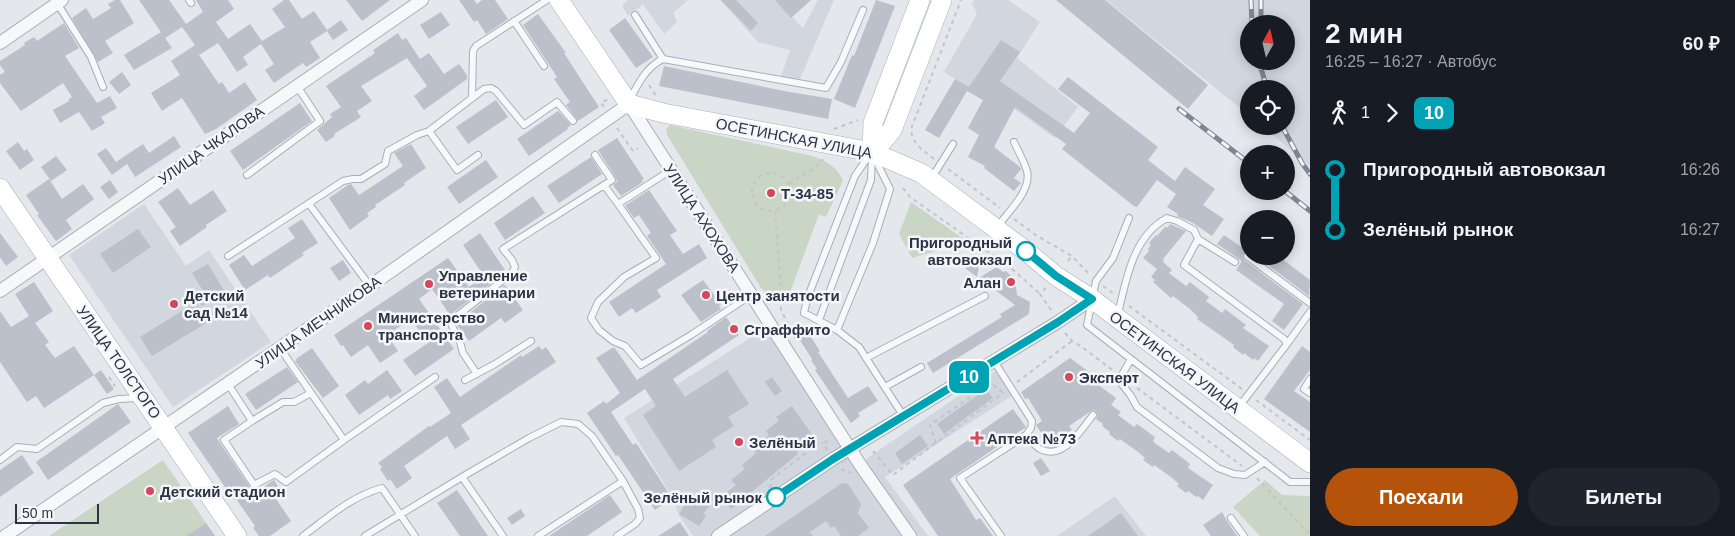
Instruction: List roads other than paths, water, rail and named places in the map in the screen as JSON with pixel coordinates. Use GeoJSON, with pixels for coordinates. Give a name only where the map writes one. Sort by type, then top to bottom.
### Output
{"type":"FeatureCollection","features":[{"type":"Feature","properties":{"kind":"main road","name":"УЛИЦА АХОХОВА"},"geometry":{"type":"LineString","coordinates":[[559,0],[629,104]]}},
{"type":"Feature","properties":{"kind":"main road"},"geometry":{"type":"LineString","coordinates":[[872,152],[873,123],[920,0]]}},
{"type":"Feature","properties":{"kind":"main road"},"geometry":{"type":"LineString","coordinates":[[872,152],[892,130],[942,0]]}},
{"type":"Feature","properties":{"kind":"main road","name":"ОСЕТИНСКАЯ УЛИЦА"},"geometry":{"type":"LineString","coordinates":[[629,104],[662,113],[872,152],[921,173],[1056,276],[1094,290],[1117,318],[1243,402],[1310,463]]}},
{"type":"Feature","properties":{"kind":"main road","name":"УЛИЦА ТОЛСТОГО"},"geometry":{"type":"LineString","coordinates":[[0,188],[237,536]]}},
{"type":"Feature","properties":{"kind":"street","name":"УЛИЦА ЧКАЛОВА"},"geometry":{"type":"LineString","coordinates":[[0,291],[422,0]]}},
{"type":"Feature","properties":{"kind":"street"},"geometry":{"type":"LineString","coordinates":[[0,43],[59,2]]}},
{"type":"Feature","properties":{"kind":"street","name":"УЛИЦА АХОХОВА"},"geometry":{"type":"LineString","coordinates":[[629,104],[851,449],[910,536]]}},
{"type":"Feature","properties":{"kind":"street","name":"УЛИЦА МЕЧНИКОВА"},"geometry":{"type":"LineString","coordinates":[[5,536],[370,286],[629,104]]}},
{"type":"Feature","properties":{"kind":"street"},"geometry":{"type":"LineString","coordinates":[[718,536],[833,459],[1058,322],[1094,290]]}},
{"type":"Feature","properties":{"kind":"lane"},"geometry":{"type":"LineString","coordinates":[[472,98],[473,51],[476,46],[547,0]]}},
{"type":"Feature","properties":{"kind":"lane"},"geometry":{"type":"LineString","coordinates":[[59,2],[91,57],[103,88]]}},
{"type":"Feature","properties":{"kind":"lane"},"geometry":{"type":"LineString","coordinates":[[629,104],[636,87],[655,62],[663,58],[826,88],[841,62],[863,10]]}},
{"type":"Feature","properties":{"kind":"lane"},"geometry":{"type":"LineString","coordinates":[[635,15],[663,58]]}},
{"type":"Feature","properties":{"kind":"lane"},"geometry":{"type":"LineString","coordinates":[[514,22],[544,66]]}},
{"type":"Feature","properties":{"kind":"lane"},"geometry":{"type":"LineString","coordinates":[[247,175],[320,122],[297,86]]}},
{"type":"Feature","properties":{"kind":"lane"},"geometry":{"type":"LineString","coordinates":[[228,256],[344,181],[353,178],[361,179],[385,164],[388,151],[416,135],[429,131],[484,89],[491,88],[496,91],[524,125],[557,102],[573,121]]}},
{"type":"Feature","properties":{"kind":"lane"},"geometry":{"type":"LineString","coordinates":[[429,131],[457,170],[478,155]]}},
{"type":"Feature","properties":{"kind":"lane"},"geometry":{"type":"LineString","coordinates":[[996,229],[1022,194],[1026,185],[1027,173],[1014,142]]}},
{"type":"Feature","properties":{"kind":"lane"},"geometry":{"type":"LineString","coordinates":[[930,180],[953,144]]}},
{"type":"Feature","properties":{"kind":"lane"},"geometry":{"type":"LineString","coordinates":[[819,320],[871,180],[872,152]]}},
{"type":"Feature","properties":{"kind":"lane"},"geometry":{"type":"LineString","coordinates":[[872,152],[855,176],[807,299],[804,313],[837,330],[859,347],[904,417]]}},
{"type":"Feature","properties":{"kind":"lane"},"geometry":{"type":"LineString","coordinates":[[837,330],[873,243],[890,189],[872,152]]}},
{"type":"Feature","properties":{"kind":"lane"},"geometry":{"type":"LineString","coordinates":[[477,374],[463,353],[452,326],[453,320],[512,273],[515,267],[503,249],[612,180],[595,155]]}},
{"type":"Feature","properties":{"kind":"lane"},"geometry":{"type":"LineString","coordinates":[[618,204],[670,170]]}},
{"type":"Feature","properties":{"kind":"lane"},"geometry":{"type":"LineString","coordinates":[[604,185],[656,258],[624,277],[598,302],[591,318],[599,330],[613,341],[625,346],[641,365],[691,335],[751,295]]}},
{"type":"Feature","properties":{"kind":"lane"},"geometry":{"type":"LineString","coordinates":[[309,204],[370,286]]}},
{"type":"Feature","properties":{"kind":"lane"},"geometry":{"type":"LineString","coordinates":[[1129,218],[1113,258],[1094,290],[1087,325],[1290,482],[1310,482]]}},
{"type":"Feature","properties":{"kind":"lane"},"geometry":{"type":"LineString","coordinates":[[1117,318],[1132,260],[1141,244],[1157,223],[1166,218],[1177,221],[1194,230],[1198,238],[1235,262]]}},
{"type":"Feature","properties":{"kind":"lane"},"geometry":{"type":"LineString","coordinates":[[1198,238],[1184,265],[1284,339],[1287,344]]}},
{"type":"Feature","properties":{"kind":"lane"},"geometry":{"type":"LineString","coordinates":[[1259,265],[1310,303]]}},
{"type":"Feature","properties":{"kind":"lane"},"geometry":{"type":"LineString","coordinates":[[866,358],[985,296]]}},
{"type":"Feature","properties":{"kind":"lane"},"geometry":{"type":"LineString","coordinates":[[1243,402],[1310,312]]}},
{"type":"Feature","properties":{"kind":"lane"},"geometry":{"type":"LineString","coordinates":[[465,380],[496,364],[531,341]]}},
{"type":"Feature","properties":{"kind":"lane"},"geometry":{"type":"LineString","coordinates":[[280,348],[344,440]]}},
{"type":"Feature","properties":{"kind":"lane"},"geometry":{"type":"LineString","coordinates":[[1131,359],[1122,377],[1121,384],[1137,407],[1159,424],[1218,468],[1234,474],[1244,476],[1265,462]]}},
{"type":"Feature","properties":{"kind":"lane"},"geometry":{"type":"LineString","coordinates":[[994,362],[1032,421],[1031,428],[1026,435],[960,478],[1001,536]]}},
{"type":"Feature","properties":{"kind":"lane"},"geometry":{"type":"LineString","coordinates":[[885,387],[921,367]]}},
{"type":"Feature","properties":{"kind":"lane"},"geometry":{"type":"LineString","coordinates":[[311,393],[294,402],[283,402],[224,440],[254,485],[275,474],[286,482],[435,377]]}},
{"type":"Feature","properties":{"kind":"lane"},"geometry":{"type":"LineString","coordinates":[[1310,379],[1304,389],[1310,393]]}},
{"type":"Feature","properties":{"kind":"lane"},"geometry":{"type":"LineString","coordinates":[[228,384],[252,422]]}},
{"type":"Feature","properties":{"kind":"lane"},"geometry":{"type":"LineString","coordinates":[[0,460],[17,447],[37,449],[103,404],[119,399],[143,397]]}},
{"type":"Feature","properties":{"kind":"lane"},"geometry":{"type":"LineString","coordinates":[[1026,435],[1039,448],[1048,452],[1056,452],[1070,443],[1093,415]]}},
{"type":"Feature","properties":{"kind":"lane"},"geometry":{"type":"LineString","coordinates":[[366,536],[462,477],[529,438],[561,422],[578,424],[592,436],[623,480],[638,509],[640,518],[635,524],[617,536]]}},
{"type":"Feature","properties":{"kind":"lane"},"geometry":{"type":"LineString","coordinates":[[462,477],[503,536]]}},
{"type":"Feature","properties":{"kind":"lane"},"geometry":{"type":"LineString","coordinates":[[538,536],[623,480]]}},
{"type":"Feature","properties":{"kind":"lane"},"geometry":{"type":"LineString","coordinates":[[303,536],[334,512],[369,491],[382,488],[416,536]]}},
{"type":"Feature","properties":{"kind":"lane"},"geometry":{"type":"LineString","coordinates":[[1231,518],[1244,536]]}},
{"type":"Feature","properties":{"kind":"railway"},"geometry":{"type":"LineString","coordinates":[[1251,0],[1252,15]]}},
{"type":"Feature","properties":{"kind":"railway"},"geometry":{"type":"LineString","coordinates":[[1261,0],[1261,15]]}},
{"type":"Feature","properties":{"kind":"railway"},"geometry":{"type":"LineString","coordinates":[[1262,70],[1264,80]]}},
{"type":"Feature","properties":{"kind":"railway"},"geometry":{"type":"LineString","coordinates":[[1179,109],[1240,156]]}},
{"type":"Feature","properties":{"kind":"railway"},"geometry":{"type":"LineString","coordinates":[[1287,135],[1310,174]]}},
{"type":"Feature","properties":{"kind":"railway"},"geometry":{"type":"LineString","coordinates":[[1295,199],[1310,211]]}},
{"type":"Feature","properties":{"kind":"place","name":"Т-34-85"},"geometry":{"type":"Point","coordinates":[771,193]}},
{"type":"Feature","properties":{"kind":"place","name":"Пригородный автовокзал"},"geometry":{"type":"Point","coordinates":[1026,251]}},
{"type":"Feature","properties":{"kind":"place","name":"Алан"},"geometry":{"type":"Point","coordinates":[1011,282]}},
{"type":"Feature","properties":{"kind":"place","name":"Управление ветеринарии"},"geometry":{"type":"Point","coordinates":[429,284]}},
{"type":"Feature","properties":{"kind":"place","name":"Центр занятости"},"geometry":{"type":"Point","coordinates":[706,295]}},
{"type":"Feature","properties":{"kind":"place","name":"Детский сад №14"},"geometry":{"type":"Point","coordinates":[174,304]}},
{"type":"Feature","properties":{"kind":"place","name":"Министерство транспорта"},"geometry":{"type":"Point","coordinates":[368,326]}},
{"type":"Feature","properties":{"kind":"place","name":"Сграффито"},"geometry":{"type":"Point","coordinates":[734,329]}},
{"type":"Feature","properties":{"kind":"place","name":"Эксперт"},"geometry":{"type":"Point","coordinates":[1069,377]}},
{"type":"Feature","properties":{"kind":"place","name":"Аптека №73"},"geometry":{"type":"Point","coordinates":[977,438]}},
{"type":"Feature","properties":{"kind":"place","name":"Зелёный"},"geometry":{"type":"Point","coordinates":[739,442]}},
{"type":"Feature","properties":{"kind":"place","name":"Детский стадион"},"geometry":{"type":"Point","coordinates":[150,491]}},
{"type":"Feature","properties":{"kind":"place","name":"Зелёный рынок"},"geometry":{"type":"Point","coordinates":[776,497]}}]}
